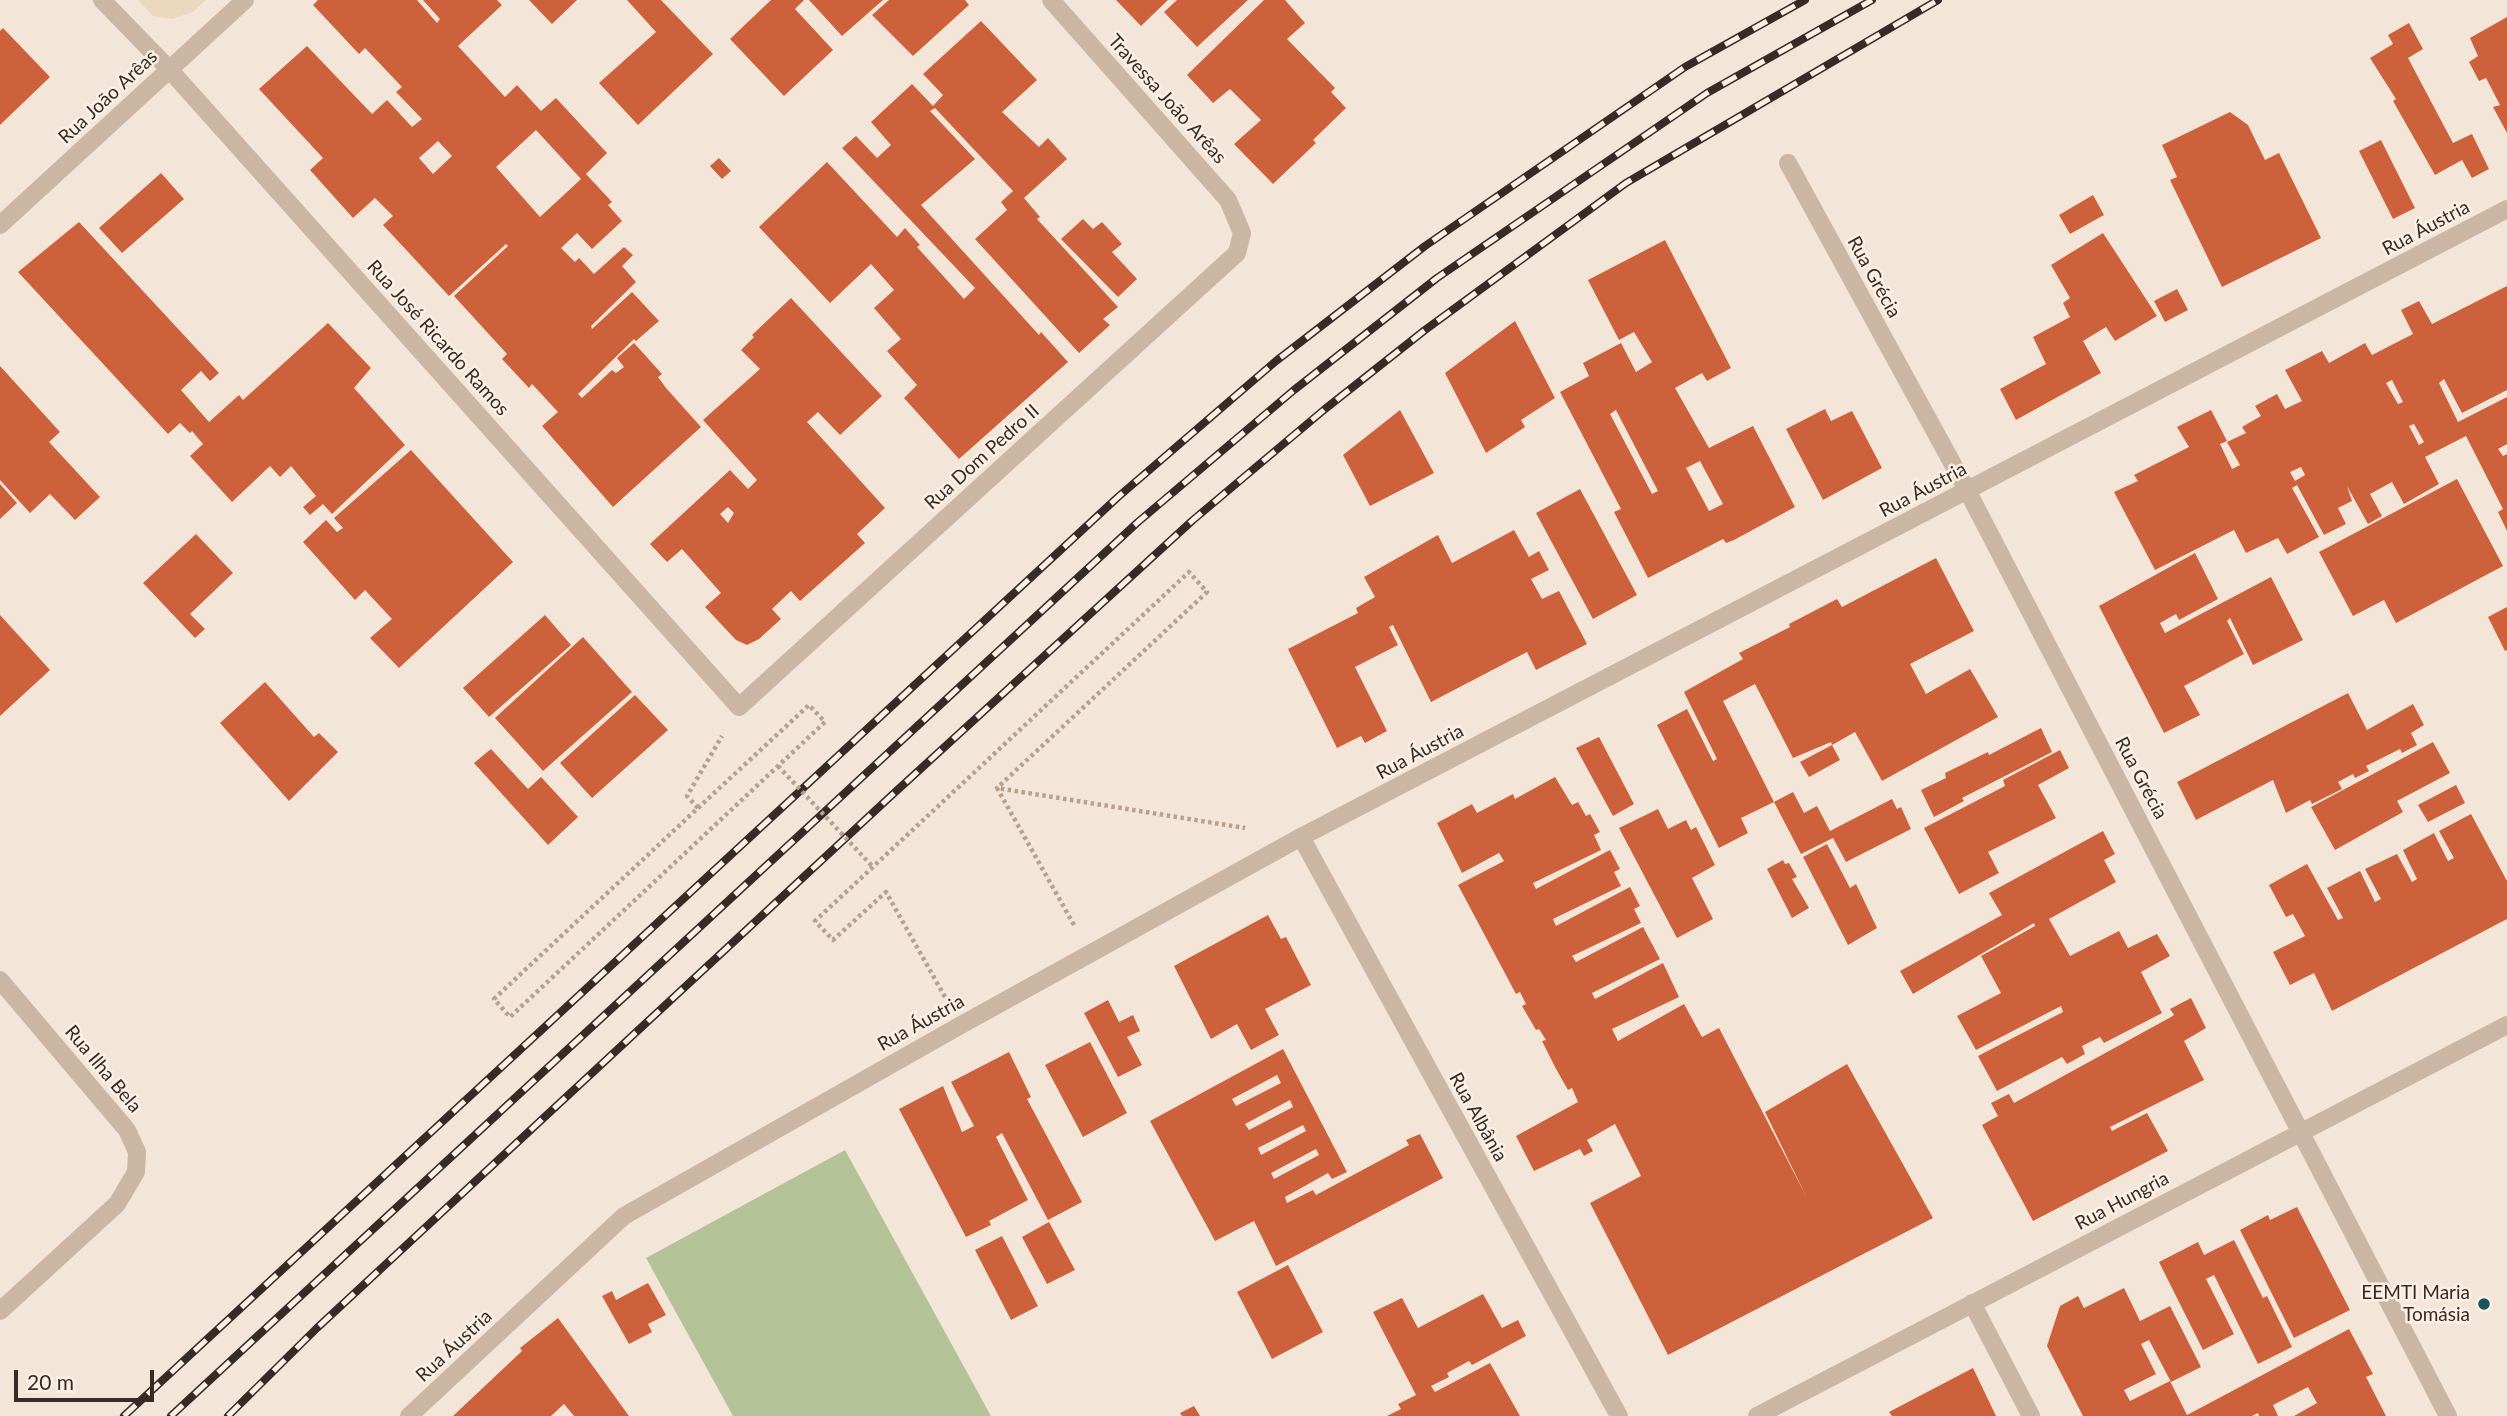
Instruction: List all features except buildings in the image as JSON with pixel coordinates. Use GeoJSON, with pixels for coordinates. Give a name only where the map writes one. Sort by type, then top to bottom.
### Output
{"type":"FeatureCollection","features":[{"type":"Feature","properties":{"kind":"street","name":"Rua José Ricardo Ramos"},"geometry":{"type":"LineString","coordinates":[[102,0],[169,69],[739,707]]}},
{"type":"Feature","properties":{"kind":"street","name":"Rua João Arêas"},"geometry":{"type":"LineString","coordinates":[[0,225],[245,0]]}},
{"type":"Feature","properties":{"kind":"street","name":"Travessa João Arêas"},"geometry":{"type":"LineString","coordinates":[[1051,0],[1228,200],[1242,233]]}},
{"type":"Feature","properties":{"kind":"street","name":"Rua Grécia"},"geometry":{"type":"LineString","coordinates":[[1788,163],[1967,490],[2302,1130],[2448,1416]]}},
{"type":"Feature","properties":{"kind":"street","name":"Rua Áustria"},"geometry":{"type":"LineString","coordinates":[[409,1416],[624,1216],[961,1025],[1301,838],[2507,209]]}},
{"type":"Feature","properties":{"kind":"street","name":"Rua Dom Pedro II"},"geometry":{"type":"LineString","coordinates":[[739,707],[1237,253],[1242,233]]}},
{"type":"Feature","properties":{"kind":"street","name":"Rua Albânia"},"geometry":{"type":"LineString","coordinates":[[1301,838],[1619,1416]]}},
{"type":"Feature","properties":{"kind":"street","name":"Rua Ilha Bela"},"geometry":{"type":"LineString","coordinates":[[0,980],[127,1130],[137,1152],[136,1172],[117,1204],[0,1311]]}},
{"type":"Feature","properties":{"kind":"street","name":"Rua Hungria"},"geometry":{"type":"LineString","coordinates":[[1758,1416],[2507,1025]]}},
{"type":"Feature","properties":{"kind":"street"},"geometry":{"type":"LineString","coordinates":[[1972,1303],[2031,1416]]}},
{"type":"Feature","properties":{"kind":"path"},"geometry":{"type":"LineString","coordinates":[[961,1025],[886,892],[833,940],[815,921],[1189,572],[1207,592],[997,788]]}},
{"type":"Feature","properties":{"kind":"path"},"geometry":{"type":"LineString","coordinates":[[809,705],[825,722],[778,766],[510,1017],[494,999],[809,705]]}},
{"type":"Feature","properties":{"kind":"path"},"geometry":{"type":"LineString","coordinates":[[698,808],[687,796],[739,707]]}},
{"type":"Feature","properties":{"kind":"path"},"geometry":{"type":"LineString","coordinates":[[778,766],[873,867]]}},
{"type":"Feature","properties":{"kind":"path"},"geometry":{"type":"LineString","coordinates":[[997,788],[1301,838]]}},
{"type":"Feature","properties":{"kind":"path"},"geometry":{"type":"LineString","coordinates":[[997,788],[1090,954]]}},
{"type":"Feature","properties":{"kind":"green space"},"geometry":{"type":"Polygon","coordinates":[[[845,1150],[991,1416],[733,1416],[646,1258],[845,1150]]]}},
{"type":"Feature","properties":{"kind":"shaded area"},"geometry":{"type":"Polygon","coordinates":[[[138,0],[206,0],[193,12],[172,19],[153,16],[138,0]]]}},
{"type":"Feature","properties":{"kind":"railway"},"geometry":{"type":"LineString","coordinates":[[124,1416],[1118,497],[1276,361],[1425,246],[1685,67],[1805,0]]}},
{"type":"Feature","properties":{"kind":"railway"},"geometry":{"type":"LineString","coordinates":[[171,1416],[1138,522],[1294,390],[1437,278],[1707,93],[1872,0]]}},
{"type":"Feature","properties":{"kind":"railway"},"geometry":{"type":"LineString","coordinates":[[228,1416],[317,1328],[892,795],[1193,520],[1325,409],[1425,330],[1626,183],[1938,0]]}},
{"type":"Feature","properties":{"kind":"place","name":"EEMTI Maria Tomásia"},"geometry":{"type":"Point","coordinates":[2484,1304]}}]}
